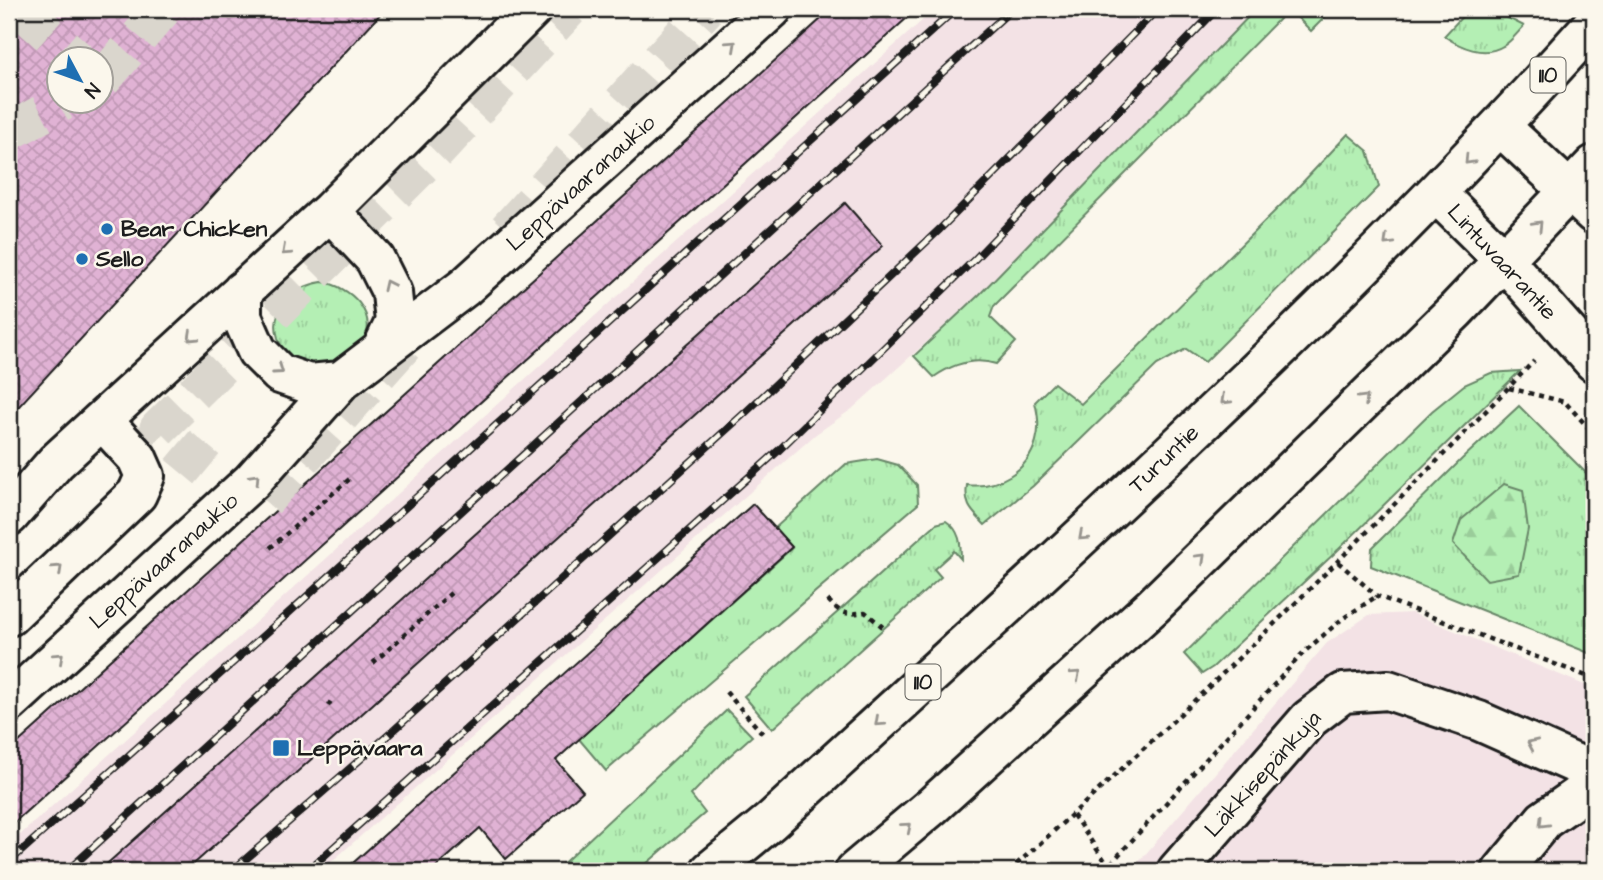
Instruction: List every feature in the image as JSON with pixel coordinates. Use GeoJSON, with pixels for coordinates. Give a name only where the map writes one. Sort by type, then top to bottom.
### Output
{"type":"FeatureCollection","features":[{"type":"Feature","properties":{"kind":"street"},"geometry":{"type":"LineString","coordinates":[[9,516],[57,462],[330,211],[532,9]]}},
{"type":"Feature","properties":{"kind":"street","name":"Leppävaaranaukio"},"geometry":{"type":"LineString","coordinates":[[9,703],[252,481],[341,381],[465,287],[772,9]]}},
{"type":"Feature","properties":{"kind":"street","name":"Turuntie"},"geometry":{"type":"LineString","coordinates":[[710,871],[771,821],[1133,490],[1437,194],[1594,23]]}},
{"type":"Feature","properties":{"kind":"street"},"geometry":{"type":"LineString","coordinates":[[855,871],[931,807],[1153,606],[1504,260],[1587,190],[1500,126]]}},
{"type":"Feature","properties":{"kind":"street","name":"Lintuvaarantie"},"geometry":{"type":"LineString","coordinates":[[1437,194],[1504,260],[1594,362]]}},
{"type":"Feature","properties":{"kind":"street"},"geometry":{"type":"LineString","coordinates":[[330,211],[375,259],[393,293],[395,322],[382,349]]}},
{"type":"Feature","properties":{"kind":"street"},"geometry":{"type":"LineString","coordinates":[[242,291],[242,317],[257,351],[280,374],[309,384],[341,381]]}},
{"type":"Feature","properties":{"kind":"street"},"geometry":{"type":"LineString","coordinates":[[9,616],[138,494],[145,476],[137,458],[102,420]]}},
{"type":"Feature","properties":{"kind":"street","name":"Läkkisepänkuja"},"geometry":{"type":"LineString","coordinates":[[1177,871],[1308,719],[1343,693],[1388,690],[1479,721],[1594,772]]}},
{"type":"Feature","properties":{"kind":"street"},"geometry":{"type":"LineString","coordinates":[[1502,871],[1544,820],[1594,785]]}},
{"type":"Feature","properties":{"kind":"path"},"geometry":{"type":"LineString","coordinates":[[1009,871],[1073,815],[1338,562],[1564,330]]}},
{"type":"Feature","properties":{"kind":"path"},"geometry":{"type":"LineString","coordinates":[[1508,388],[1565,402],[1594,434]]}},
{"type":"Feature","properties":{"kind":"path"},"geometry":{"type":"LineString","coordinates":[[270,548],[353,476]]}},
{"type":"Feature","properties":{"kind":"path"},"geometry":{"type":"LineString","coordinates":[[1338,562],[1377,596],[1594,680]]}},
{"type":"Feature","properties":{"kind":"path"},"geometry":{"type":"LineString","coordinates":[[373,663],[451,593]]}},
{"type":"Feature","properties":{"kind":"path"},"geometry":{"type":"LineString","coordinates":[[1104,871],[1303,653],[1342,620],[1377,596]]}},
{"type":"Feature","properties":{"kind":"path"},"geometry":{"type":"LineString","coordinates":[[828,600],[840,613],[865,611],[884,628]]}},
{"type":"Feature","properties":{"kind":"path"},"geometry":{"type":"LineString","coordinates":[[726,692],[764,735]]}},
{"type":"Feature","properties":{"kind":"path"},"geometry":{"type":"LineString","coordinates":[[1073,815],[1108,864]]}},
{"type":"Feature","properties":{"kind":"shaded area"},"geometry":{"type":"Polygon","coordinates":[[[935,9],[1256,9],[979,295],[852,409],[816,434],[321,871],[9,871],[9,845],[935,9]]]}},
{"type":"Feature","properties":{"kind":"shaded area"},"geometry":{"type":"Polygon","coordinates":[[[1412,613],[1594,689],[1594,871],[1131,871],[1327,643],[1369,615],[1412,613]]]}},
{"type":"Feature","properties":{"kind":"green space"},"geometry":{"type":"Polygon","coordinates":[[[1256,9],[1289,9],[994,306],[990,317],[1016,342],[996,364],[979,361],[964,363],[948,368],[934,377],[914,356],[979,295],[1256,9]]]}},
{"type":"Feature","properties":{"kind":"green space"},"geometry":{"type":"Polygon","coordinates":[[[1289,9],[1333,9],[1311,31],[1289,9]]]}},
{"type":"Feature","properties":{"kind":"green space"},"geometry":{"type":"Polygon","coordinates":[[[1469,9],[1490,9],[1524,26],[1503,46],[1488,51],[1472,50],[1444,36],[1469,9]]]}},
{"type":"Feature","properties":{"kind":"green space"},"geometry":{"type":"Polygon","coordinates":[[[1348,134],[1368,151],[1379,187],[1205,362],[1186,349],[1157,365],[1033,486],[985,525],[968,503],[967,485],[1000,481],[1010,476],[1026,461],[1037,436],[1035,402],[1054,383],[1081,404],[1286,200],[1348,134]]]}},
{"type":"Feature","properties":{"kind":"green space"},"geometry":{"type":"Polygon","coordinates":[[[322,282],[351,295],[359,303],[367,322],[367,333],[360,348],[329,371],[302,364],[288,357],[278,338],[276,327],[277,317],[286,300],[302,288],[322,282]]]}},
{"type":"Feature","properties":{"kind":"green space"},"geometry":{"type":"Polygon","coordinates":[[[1520,371],[1337,551],[1213,667],[1202,674],[1184,654],[1432,411],[1464,385],[1491,373],[1520,371]]]}},
{"type":"Feature","properties":{"kind":"green space"},"geometry":{"type":"Polygon","coordinates":[[[1519,406],[1594,481],[1594,655],[1371,566],[1372,548],[1519,406]]]}},
{"type":"Feature","properties":{"kind":"green space"},"geometry":{"type":"Polygon","coordinates":[[[877,459],[898,465],[917,485],[918,504],[606,771],[579,739],[792,548],[775,528],[846,464],[877,459]]]}},
{"type":"Feature","properties":{"kind":"green space"},"geometry":{"type":"Polygon","coordinates":[[[1504,484],[1523,490],[1528,529],[1519,574],[1487,580],[1453,544],[1461,520],[1504,484]]]}},
{"type":"Feature","properties":{"kind":"green space"},"geometry":{"type":"Polygon","coordinates":[[[946,521],[957,533],[961,559],[954,551],[934,569],[941,577],[772,729],[744,696],[936,524],[946,521]]]}},
{"type":"Feature","properties":{"kind":"green space"},"geometry":{"type":"Polygon","coordinates":[[[727,710],[752,736],[691,795],[705,813],[638,871],[555,871],[727,710]]]}},
{"type":"Feature","properties":{"kind":"building","name":"Sello"},"geometry":{"type":"Polygon","coordinates":[[[9,9],[385,9],[9,417],[9,9]]]}},
{"type":"Feature","properties":{"kind":"building"},"geometry":{"type":"Polygon","coordinates":[[[832,9],[917,9],[9,827],[9,751],[832,9]]]}},
{"type":"Feature","properties":{"kind":"building"},"geometry":{"type":"Polygon","coordinates":[[[845,203],[883,246],[325,747],[186,871],[99,871],[845,203]]]}},
{"type":"Feature","properties":{"kind":"building"},"geometry":{"type":"Polygon","coordinates":[[[753,504],[792,547],[556,760],[583,791],[506,859],[480,828],[432,871],[344,871],[753,504]]]}},
{"type":"Feature","properties":{"kind":"tunnel"},"geometry":{"type":"LineString","coordinates":[[21,9],[62,46]]}},
{"type":"Feature","properties":{"kind":"tunnel"},"geometry":{"type":"LineString","coordinates":[[116,64],[163,9]]}},
{"type":"Feature","properties":{"kind":"tunnel"},"geometry":{"type":"LineString","coordinates":[[404,345],[256,510],[158,429],[438,150],[569,9]]}},
{"type":"Feature","properties":{"kind":"tunnel"},"geometry":{"type":"LineString","coordinates":[[507,230],[706,9]]}},
{"type":"Feature","properties":{"kind":"tunnel"},"geometry":{"type":"LineString","coordinates":[[9,132],[46,111]]}},
{"type":"Feature","properties":{"kind":"railway"},"geometry":{"type":"LineString","coordinates":[[9,862],[956,9]]}},
{"type":"Feature","properties":{"kind":"railway"},"geometry":{"type":"LineString","coordinates":[[67,871],[1012,9]]}},
{"type":"Feature","properties":{"kind":"railway"},"geometry":{"type":"LineString","coordinates":[[232,871],[393,731],[747,411],[940,229],[1158,9]]}},
{"type":"Feature","properties":{"kind":"railway"},"geometry":{"type":"LineString","coordinates":[[307,871],[778,451],[975,259],[1217,9]]}},
{"type":"Feature","properties":{"kind":"place","name":"Bear Chicken"},"geometry":{"type":"Point","coordinates":[107,229]}},
{"type":"Feature","properties":{"kind":"place","name":"Sello"},"geometry":{"type":"Point","coordinates":[82,259]}},
{"type":"Feature","properties":{"kind":"place","name":"Leppävaara"},"geometry":{"type":"Point","coordinates":[281,748]}}]}
